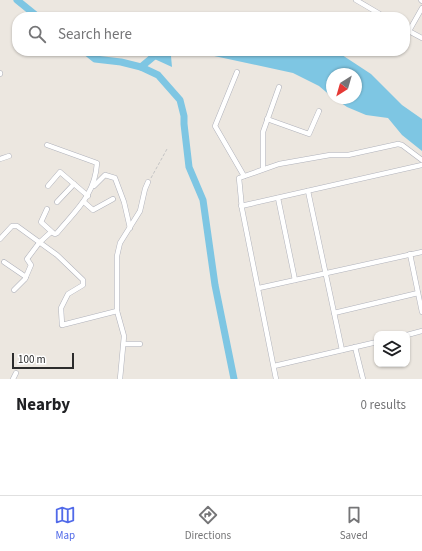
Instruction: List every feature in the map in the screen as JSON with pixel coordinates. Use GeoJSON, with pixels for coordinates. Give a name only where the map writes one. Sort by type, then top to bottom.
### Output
{"type":"FeatureCollection","features":[{"type":"Feature","properties":{"kind":"street"},"geometry":{"type":"LineString","coordinates":[[356,0],[376,12]]}},
{"type":"Feature","properties":{"kind":"street"},"geometry":{"type":"LineString","coordinates":[[410,26],[422,8]]}},
{"type":"Feature","properties":{"kind":"street"},"geometry":{"type":"LineString","coordinates":[[410,32],[422,38]]}},
{"type":"Feature","properties":{"kind":"street"},"geometry":{"type":"LineString","coordinates":[[237,72],[215,126],[244,176]]}},
{"type":"Feature","properties":{"kind":"street"},"geometry":{"type":"LineString","coordinates":[[263,169],[262,142],[267,119],[279,87]]}},
{"type":"Feature","properties":{"kind":"street"},"geometry":{"type":"LineString","coordinates":[[267,119],[309,134],[319,111]]}},
{"type":"Feature","properties":{"kind":"street"},"geometry":{"type":"LineString","coordinates":[[276,379],[259,288],[241,206],[239,180],[244,176],[279,164],[330,155],[348,155],[398,144],[402,145],[422,160]]}},
{"type":"Feature","properties":{"kind":"street"},"geometry":{"type":"LineString","coordinates":[[47,145],[97,163],[93,187]]}},
{"type":"Feature","properties":{"kind":"street"},"geometry":{"type":"LineString","coordinates":[[0,159],[9,156]]}},
{"type":"Feature","properties":{"kind":"street"},"geometry":{"type":"LineString","coordinates":[[241,206],[422,165]]}},
{"type":"Feature","properties":{"kind":"street"},"geometry":{"type":"LineString","coordinates":[[48,186],[59,172],[88,196]]}},
{"type":"Feature","properties":{"kind":"street"},"geometry":{"type":"LineString","coordinates":[[47,209],[41,222],[56,234],[84,202],[93,187],[105,175],[115,178],[124,202],[130,228]]}},
{"type":"Feature","properties":{"kind":"street"},"geometry":{"type":"LineString","coordinates":[[120,379],[124,336],[118,311],[117,256],[120,243],[140,211],[148,182]]}},
{"type":"Feature","properties":{"kind":"street"},"geometry":{"type":"LineString","coordinates":[[57,202],[74,184]]}},
{"type":"Feature","properties":{"kind":"street"},"geometry":{"type":"LineString","coordinates":[[308,191],[342,350]]}},
{"type":"Feature","properties":{"kind":"street"},"geometry":{"type":"LineString","coordinates":[[278,198],[295,280]]}},
{"type":"Feature","properties":{"kind":"street"},"geometry":{"type":"LineString","coordinates":[[84,202],[93,210],[113,199]]}},
{"type":"Feature","properties":{"kind":"street"},"geometry":{"type":"LineString","coordinates":[[0,239],[10,228],[15,225],[57,255],[84,283],[82,287],[70,293],[62,306],[62,325],[118,311]]}},
{"type":"Feature","properties":{"kind":"street"},"geometry":{"type":"LineString","coordinates":[[14,290],[26,277],[31,265],[27,259],[39,243],[52,232]]}},
{"type":"Feature","properties":{"kind":"street"},"geometry":{"type":"LineString","coordinates":[[259,288],[422,252]]}},
{"type":"Feature","properties":{"kind":"street"},"geometry":{"type":"LineString","coordinates":[[410,254],[422,312]]}},
{"type":"Feature","properties":{"kind":"street"},"geometry":{"type":"LineString","coordinates":[[4,262],[26,277]]}},
{"type":"Feature","properties":{"kind":"street"},"geometry":{"type":"LineString","coordinates":[[334,312],[418,293]]}},
{"type":"Feature","properties":{"kind":"street"},"geometry":{"type":"LineString","coordinates":[[410,334],[422,331]]}},
{"type":"Feature","properties":{"kind":"street"},"geometry":{"type":"LineString","coordinates":[[274,366],[374,343]]}},
{"type":"Feature","properties":{"kind":"street"},"geometry":{"type":"LineString","coordinates":[[124,344],[140,344]]}},
{"type":"Feature","properties":{"kind":"street"},"geometry":{"type":"LineString","coordinates":[[355,347],[363,379]]}},
{"type":"Feature","properties":{"kind":"street"},"geometry":{"type":"LineString","coordinates":[[13,379],[16,372]]}},
{"type":"Feature","properties":{"kind":"path"},"geometry":{"type":"LineString","coordinates":[[148,182],[167,149]]}},
{"type":"Feature","properties":{"kind":"water"},"geometry":{"type":"Polygon","coordinates":[[[148,56],[171,56],[172,67],[148,56]]]}},
{"type":"Feature","properties":{"kind":"water"},"geometry":{"type":"Polygon","coordinates":[[[214,56],[344,56],[362,68],[326,68],[326,92],[319,86],[293,73],[214,56]]]}},
{"type":"Feature","properties":{"kind":"water"},"geometry":{"type":"Polygon","coordinates":[[[362,68],[371,74],[402,105],[422,119],[422,151],[402,135],[388,118],[366,115],[343,104],[362,104],[362,68]]]}},
{"type":"Feature","properties":{"kind":"waterway"},"geometry":{"type":"LineString","coordinates":[[17,0],[32,12]]}},
{"type":"Feature","properties":{"kind":"waterway"},"geometry":{"type":"LineString","coordinates":[[91,56],[95,59],[121,62],[141,67],[158,75],[180,100],[184,116],[189,167],[203,200],[215,285],[234,379]]}},
{"type":"Feature","properties":{"kind":"waterway"},"geometry":{"type":"LineString","coordinates":[[141,67],[155,56]]}}]}
